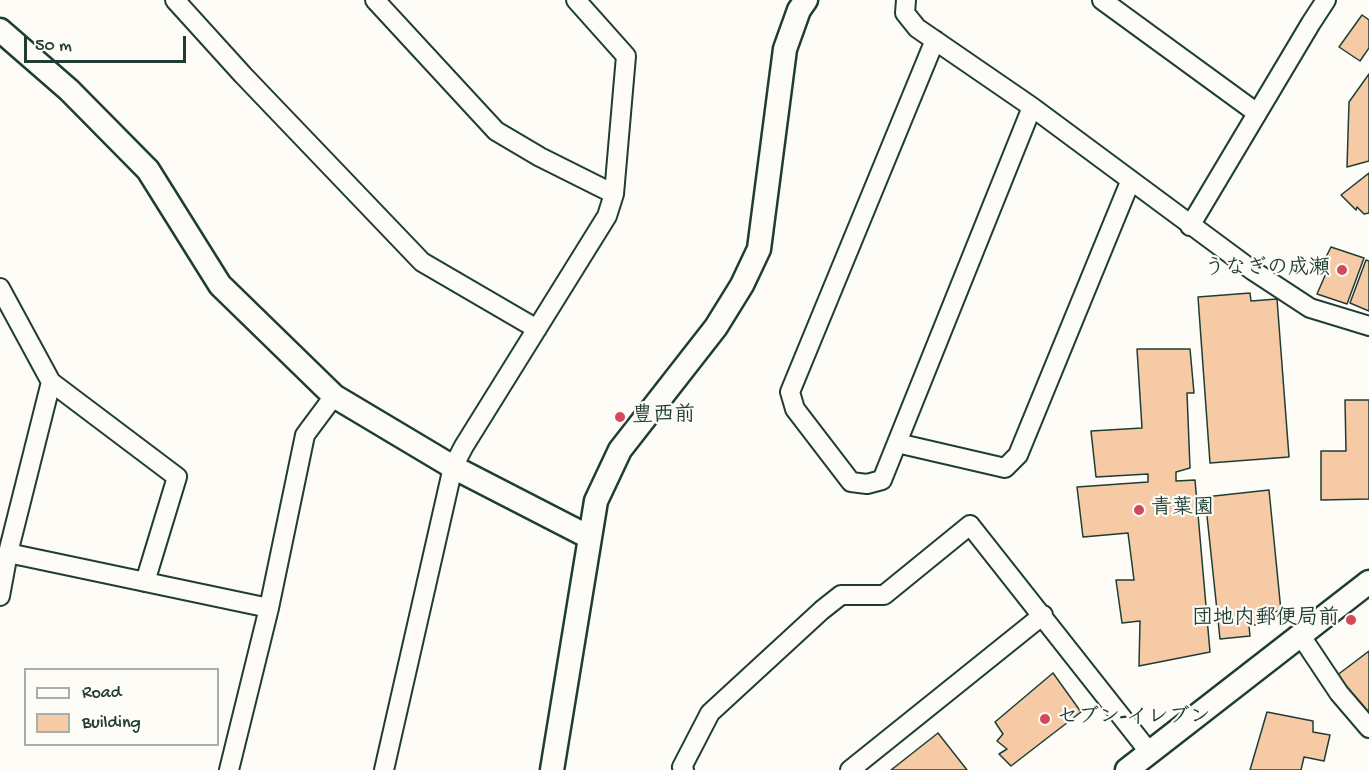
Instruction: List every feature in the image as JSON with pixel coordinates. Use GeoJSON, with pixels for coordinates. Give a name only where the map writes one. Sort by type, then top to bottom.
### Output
{"type":"FeatureCollection","features":[{"type":"Feature","properties":{"kind":"street"},"geometry":{"type":"LineString","coordinates":[[175,0],[243,75],[422,262],[537,329]]}},
{"type":"Feature","properties":{"kind":"street"},"geometry":{"type":"LineString","coordinates":[[375,0],[496,131],[540,157],[614,194]]}},
{"type":"Feature","properties":{"kind":"street"},"geometry":{"type":"LineString","coordinates":[[384,770],[453,467],[607,216],[614,194],[626,56],[576,0]]}},
{"type":"Feature","properties":{"kind":"street"},"geometry":{"type":"LineString","coordinates":[[552,770],[596,501],[620,450],[716,327],[742,285],[759,249],[785,49],[799,10],[806,0]]}},
{"type":"Feature","properties":{"kind":"street"},"geometry":{"type":"LineString","coordinates":[[906,0],[905,13],[917,28],[1032,107],[1252,270],[1310,308],[1369,326]]}},
{"type":"Feature","properties":{"kind":"street"},"geometry":{"type":"LineString","coordinates":[[1102,0],[1257,113]]}},
{"type":"Feature","properties":{"kind":"street"},"geometry":{"type":"LineString","coordinates":[[1190,226],[1323,1]]}},
{"type":"Feature","properties":{"kind":"street"},"geometry":{"type":"LineString","coordinates":[[0,30],[69,90],[148,170],[220,285],[334,396],[453,467],[589,537]]}},
{"type":"Feature","properties":{"kind":"street"},"geometry":{"type":"LineString","coordinates":[[935,40],[790,392],[795,409],[851,482],[867,484],[882,480],[1032,107]]}},
{"type":"Feature","properties":{"kind":"street"},"geometry":{"type":"LineString","coordinates":[[897,443],[1005,468],[1018,455],[1131,182]]}},
{"type":"Feature","properties":{"kind":"street"},"geometry":{"type":"LineString","coordinates":[[0,288],[51,382],[177,477],[145,582]]}},
{"type":"Feature","properties":{"kind":"street"},"geometry":{"type":"LineString","coordinates":[[0,596],[8,553],[51,382]]}},
{"type":"Feature","properties":{"kind":"street"},"geometry":{"type":"LineString","coordinates":[[229,770],[269,608],[305,435],[334,396]]}},
{"type":"Feature","properties":{"kind":"street"},"geometry":{"type":"LineString","coordinates":[[684,770],[682,767],[710,713],[822,610],[841,595],[884,595],[970,525],[1150,753]]}},
{"type":"Feature","properties":{"kind":"street"},"geometry":{"type":"LineString","coordinates":[[8,553],[269,608]]}},
{"type":"Feature","properties":{"kind":"street"},"geometry":{"type":"LineString","coordinates":[[1127,770],[1369,582]]}},
{"type":"Feature","properties":{"kind":"street"},"geometry":{"type":"LineString","coordinates":[[850,770],[1043,615]]}},
{"type":"Feature","properties":{"kind":"street"},"geometry":{"type":"LineString","coordinates":[[1301,636],[1339,693],[1369,728]]}},
{"type":"Feature","properties":{"kind":"building"},"geometry":{"type":"Polygon","coordinates":[[[1362,15],[1369,20],[1369,48],[1360,61],[1339,47],[1362,15]]]}},
{"type":"Feature","properties":{"kind":"building"},"geometry":{"type":"Polygon","coordinates":[[[1369,74],[1369,161],[1347,167],[1349,102],[1369,74]]]}},
{"type":"Feature","properties":{"kind":"building"},"geometry":{"type":"Polygon","coordinates":[[[1369,173],[1369,213],[1364,214],[1357,207],[1356,210],[1341,195],[1369,173]]]}},
{"type":"Feature","properties":{"kind":"building"},"geometry":{"type":"Polygon","coordinates":[[[1331,247],[1364,258],[1347,304],[1317,294],[1327,271],[1321,267],[1331,247]]]}},
{"type":"Feature","properties":{"kind":"building"},"geometry":{"type":"Polygon","coordinates":[[[1366,260],[1369,261],[1369,311],[1350,303],[1366,260]]]}},
{"type":"Feature","properties":{"kind":"building"},"geometry":{"type":"Polygon","coordinates":[[[1250,293],[1251,301],[1277,299],[1289,457],[1210,463],[1198,297],[1250,293]]]}},
{"type":"Feature","properties":{"kind":"building","name":"青葉園"},"geometry":{"type":"Polygon","coordinates":[[[1137,349],[1190,349],[1194,393],[1187,393],[1190,468],[1176,472],[1176,481],[1195,480],[1210,652],[1139,666],[1140,621],[1122,623],[1116,580],[1134,580],[1128,533],[1083,537],[1077,487],[1148,482],[1148,474],[1096,477],[1091,431],[1142,428],[1137,349]]]}},
{"type":"Feature","properties":{"kind":"building"},"geometry":{"type":"Polygon","coordinates":[[[1345,400],[1369,400],[1369,499],[1321,500],[1321,451],[1346,451],[1345,400]]]}},
{"type":"Feature","properties":{"kind":"building"},"geometry":{"type":"Polygon","coordinates":[[[1269,490],[1281,611],[1259,613],[1260,624],[1249,626],[1250,636],[1220,639],[1205,497],[1269,490]]]}},
{"type":"Feature","properties":{"kind":"building"},"geometry":{"type":"Polygon","coordinates":[[[1369,651],[1369,719],[1336,676],[1369,651]]]}},
{"type":"Feature","properties":{"kind":"building"},"geometry":{"type":"Polygon","coordinates":[[[1053,673],[1081,712],[1011,766],[999,754],[1007,749],[997,741],[1003,734],[995,722],[1053,673]]]}},
{"type":"Feature","properties":{"kind":"building"},"geometry":{"type":"Polygon","coordinates":[[[1267,712],[1313,721],[1313,732],[1330,735],[1324,761],[1304,757],[1301,770],[1250,770],[1267,712]]]}},
{"type":"Feature","properties":{"kind":"building"},"geometry":{"type":"Polygon","coordinates":[[[938,733],[967,770],[891,770],[938,733]]]}},
{"type":"Feature","properties":{"kind":"place","name":"うなぎの成瀬"},"geometry":{"type":"Point","coordinates":[1342,270]}},
{"type":"Feature","properties":{"kind":"place","name":"豊西前"},"geometry":{"type":"Point","coordinates":[620,417]}},
{"type":"Feature","properties":{"kind":"place","name":"青葉園"},"geometry":{"type":"Point","coordinates":[1139,510]}},
{"type":"Feature","properties":{"kind":"place","name":"団地内郵便局前"},"geometry":{"type":"Point","coordinates":[1351,620]}},
{"type":"Feature","properties":{"kind":"place","name":"セブン-イレブン"},"geometry":{"type":"Point","coordinates":[1045,719]}}]}
